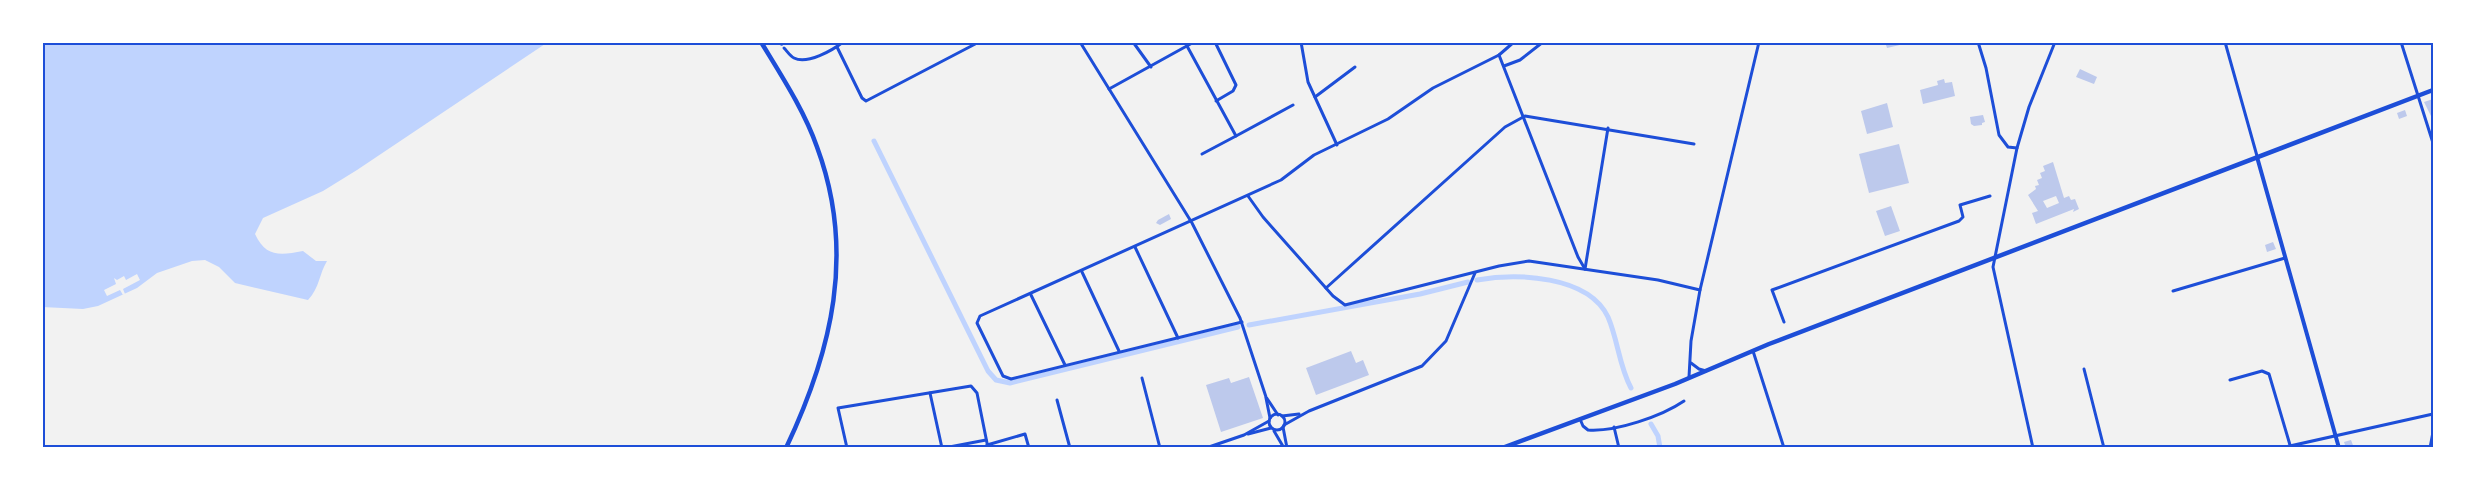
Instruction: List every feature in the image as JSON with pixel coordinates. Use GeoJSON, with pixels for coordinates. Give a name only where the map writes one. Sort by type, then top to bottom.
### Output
{"type":"FeatureCollection","features":[{"type":"Feature","properties":{"kind":"main road"},"geometry":{"type":"LineString","coordinates":[[761,42],[817,145],[830,187],[837,248],[836,288],[827,339],[803,408],[786,448]]}},
{"type":"Feature","properties":{"kind":"main road"},"geometry":{"type":"LineString","coordinates":[[1502,448],[1689,379],[1753,351],[2433,90]]}},
{"type":"Feature","properties":{"kind":"street"},"geometry":{"type":"LineString","coordinates":[[784,48],[792,57],[800,60],[824,54],[843,42]]}},
{"type":"Feature","properties":{"kind":"street"},"geometry":{"type":"LineString","coordinates":[[837,47],[862,98],[866,101],[979,42]]}},
{"type":"Feature","properties":{"kind":"street"},"geometry":{"type":"LineString","coordinates":[[1080,42],[1190,220],[1242,322],[1266,397],[1273,429],[1285,448]]}},
{"type":"Feature","properties":{"kind":"street"},"geometry":{"type":"LineString","coordinates":[[1133,42],[1151,67]]}},
{"type":"Feature","properties":{"kind":"street"},"geometry":{"type":"LineString","coordinates":[[1109,89],[1194,42]]}},
{"type":"Feature","properties":{"kind":"street"},"geometry":{"type":"LineString","coordinates":[[1215,42],[1236,85],[1233,92],[1216,100]]}},
{"type":"Feature","properties":{"kind":"street"},"geometry":{"type":"LineString","coordinates":[[1301,42],[1306,75],[1337,145]]}},
{"type":"Feature","properties":{"kind":"street"},"geometry":{"type":"LineString","coordinates":[[1242,322],[1015,378],[1006,378],[977,323],[980,316],[1082,272],[1190,220],[1281,180],[1314,155],[1388,119],[1433,88],[1498,55],[1514,42]]}},
{"type":"Feature","properties":{"kind":"street"},"geometry":{"type":"LineString","coordinates":[[1503,67],[1520,60],[1543,42]]}},
{"type":"Feature","properties":{"kind":"street"},"geometry":{"type":"LineString","coordinates":[[1689,379],[1691,341],[1700,290],[1759,42]]}},
{"type":"Feature","properties":{"kind":"street"},"geometry":{"type":"LineString","coordinates":[[1978,42],[1986,68],[1999,135],[2008,147],[2017,148]]}},
{"type":"Feature","properties":{"kind":"street"},"geometry":{"type":"LineString","coordinates":[[2033,448],[1996,282],[1994,259],[2017,148],[2029,107],[2055,42]]}},
{"type":"Feature","properties":{"kind":"street"},"geometry":{"type":"LineString","coordinates":[[2225,42],[2339,448]]}},
{"type":"Feature","properties":{"kind":"street"},"geometry":{"type":"LineString","coordinates":[[2401,42],[2433,143]]}},
{"type":"Feature","properties":{"kind":"street"},"geometry":{"type":"LineString","coordinates":[[1187,46],[1236,136]]}},
{"type":"Feature","properties":{"kind":"street"},"geometry":{"type":"LineString","coordinates":[[1498,55],[1578,257],[1585,269]]}},
{"type":"Feature","properties":{"kind":"street"},"geometry":{"type":"LineString","coordinates":[[1315,97],[1355,67]]}},
{"type":"Feature","properties":{"kind":"street"},"geometry":{"type":"LineString","coordinates":[[1202,154],[1293,105]]}},
{"type":"Feature","properties":{"kind":"street"},"geometry":{"type":"LineString","coordinates":[[1326,288],[1505,127],[1524,116],[1608,128],[1694,144]]}},
{"type":"Feature","properties":{"kind":"street"},"geometry":{"type":"LineString","coordinates":[[1585,269],[1608,128]]}},
{"type":"Feature","properties":{"kind":"street"},"geometry":{"type":"LineString","coordinates":[[1248,196],[1263,217],[1340,303],[1350,305],[1498,266],[1529,261],[1659,280],[1700,290]]}},
{"type":"Feature","properties":{"kind":"street"},"geometry":{"type":"LineString","coordinates":[[1784,322],[1772,290],[1959,221],[1963,217],[1960,205],[1990,196]]}},
{"type":"Feature","properties":{"kind":"street"},"geometry":{"type":"LineString","coordinates":[[1135,247],[1178,338]]}},
{"type":"Feature","properties":{"kind":"street"},"geometry":{"type":"LineString","coordinates":[[2173,291],[2285,258]]}},
{"type":"Feature","properties":{"kind":"street"},"geometry":{"type":"LineString","coordinates":[[1082,272],[1119,351]]}},
{"type":"Feature","properties":{"kind":"street"},"geometry":{"type":"LineString","coordinates":[[1244,435],[1280,415],[1293,416],[1310,411],[1422,366],[1446,341],[1475,273]]}},
{"type":"Feature","properties":{"kind":"street"},"geometry":{"type":"LineString","coordinates":[[1031,295],[1065,365]]}},
{"type":"Feature","properties":{"kind":"street"},"geometry":{"type":"LineString","coordinates":[[1753,351],[1784,448]]}},
{"type":"Feature","properties":{"kind":"street"},"geometry":{"type":"LineString","coordinates":[[1689,362],[1707,371]]}},
{"type":"Feature","properties":{"kind":"street"},"geometry":{"type":"LineString","coordinates":[[2084,369],[2104,448]]}},
{"type":"Feature","properties":{"kind":"street"},"geometry":{"type":"LineString","coordinates":[[2229,380],[2262,371],[2269,374],[2290,445]]}},
{"type":"Feature","properties":{"kind":"street"},"geometry":{"type":"LineString","coordinates":[[1143,378],[1160,448]]}},
{"type":"Feature","properties":{"kind":"street"},"geometry":{"type":"LineString","coordinates":[[847,448],[838,408],[971,386],[976,391],[987,444]]}},
{"type":"Feature","properties":{"kind":"street"},"geometry":{"type":"LineString","coordinates":[[930,393],[943,448],[987,444],[1025,434],[1029,448]]}},
{"type":"Feature","properties":{"kind":"street"},"geometry":{"type":"LineString","coordinates":[[1266,397],[1280,415],[1284,426],[1285,448]]}},
{"type":"Feature","properties":{"kind":"street"},"geometry":{"type":"LineString","coordinates":[[1057,400],[1070,448]]}},
{"type":"Feature","properties":{"kind":"street"},"geometry":{"type":"LineString","coordinates":[[1580,419],[1588,430],[1614,427],[1647,418],[1684,401]]}},
{"type":"Feature","properties":{"kind":"street"},"geometry":{"type":"LineString","coordinates":[[1206,448],[1244,435],[1284,426],[1310,411]]}},
{"type":"Feature","properties":{"kind":"street"},"geometry":{"type":"LineString","coordinates":[[2281,448],[2433,414]]}},
{"type":"Feature","properties":{"kind":"street"},"geometry":{"type":"LineString","coordinates":[[1614,427],[1619,448]]}},
{"type":"Feature","properties":{"kind":"street"},"geometry":{"type":"LineString","coordinates":[[2430,448],[2433,432]]}},
{"type":"Feature","properties":{"kind":"path"},"geometry":{"type":"LineString","coordinates":[[774,42],[784,48]]}},
{"type":"Feature","properties":{"kind":"water"},"geometry":{"type":"Polygon","coordinates":[[[42,42],[548,42],[323,191],[263,218],[255,234],[259,242],[269,251],[281,254],[303,251],[316,261],[327,261],[315,290],[308,300],[235,283],[219,267],[205,260],[192,261],[157,273],[137,288],[98,306],[83,309],[42,307],[42,42]]]}},
{"type":"Feature","properties":{"kind":"pier"},"geometry":{"type":"Polygon","coordinates":[[[137,274],[140,280],[123,289],[125,294],[123,295],[120,290],[107,296],[104,290],[116,284],[114,278],[117,280],[124,276],[126,280],[137,274]]]}},
{"type":"Feature","properties":{"kind":"building"},"geometry":{"type":"Polygon","coordinates":[[[1885,42],[1908,42],[1908,43],[1887,48],[1885,42]]]}},
{"type":"Feature","properties":{"kind":"building"},"geometry":{"type":"Polygon","coordinates":[[[2080,69],[2097,77],[2094,84],[2076,77],[2080,69]]]}},
{"type":"Feature","properties":{"kind":"building"},"geometry":{"type":"Polygon","coordinates":[[[1944,79],[1945,83],[1952,82],[1955,96],[1923,104],[1920,90],[1938,85],[1937,81],[1944,79]]]}},
{"type":"Feature","properties":{"kind":"building"},"geometry":{"type":"Polygon","coordinates":[[[2433,99],[2433,120],[2424,102],[2433,99]]]}},
{"type":"Feature","properties":{"kind":"building"},"geometry":{"type":"Polygon","coordinates":[[[1887,103],[1893,127],[1867,134],[1861,111],[1887,103]]]}},
{"type":"Feature","properties":{"kind":"building"},"geometry":{"type":"Polygon","coordinates":[[[2405,110],[2407,116],[2399,119],[2397,113],[2405,110]]]}},
{"type":"Feature","properties":{"kind":"building"},"geometry":{"type":"Polygon","coordinates":[[[1983,115],[1985,122],[1982,125],[1971,124],[1970,117],[1983,115]]]}},
{"type":"Feature","properties":{"kind":"building"},"geometry":{"type":"Polygon","coordinates":[[[1899,144],[1909,183],[1869,193],[1859,154],[1899,144]]]}},
{"type":"Feature","properties":{"kind":"building"},"geometry":{"type":"Polygon","coordinates":[[[2053,162],[2064,198],[2069,196],[2071,200],[2075,199],[2079,209],[2036,224],[2032,213],[2038,211],[2028,195],[2036,189],[2035,186],[2039,185],[2037,180],[2042,178],[2040,173],[2045,171],[2043,166],[2053,162]],[[2056,196],[2043,201],[2047,208],[2059,203],[2056,196]]]}},
{"type":"Feature","properties":{"kind":"building"},"geometry":{"type":"Polygon","coordinates":[[[1891,206],[1900,231],[1885,236],[1876,211],[1891,206]]]}},
{"type":"Feature","properties":{"kind":"building"},"geometry":{"type":"Polygon","coordinates":[[[1169,214],[1171,219],[1160,225],[1156,223],[1158,220],[1169,214]]]}},
{"type":"Feature","properties":{"kind":"building"},"geometry":{"type":"Polygon","coordinates":[[[2273,242],[2276,249],[2267,252],[2265,245],[2273,242]]]}},
{"type":"Feature","properties":{"kind":"building"},"geometry":{"type":"Polygon","coordinates":[[[1351,351],[1356,363],[1363,360],[1369,375],[1316,395],[1306,368],[1351,351]]]}},
{"type":"Feature","properties":{"kind":"building"},"geometry":{"type":"Polygon","coordinates":[[[1249,377],[1263,418],[1221,432],[1206,385],[1229,378],[1231,383],[1249,377]]]}},
{"type":"Feature","properties":{"kind":"building"},"geometry":{"type":"Polygon","coordinates":[[[2351,440],[2354,448],[2346,448],[2344,442],[2351,440]]]}},
{"type":"Feature","properties":{"kind":"waterway"},"geometry":{"type":"LineString","coordinates":[[874,141],[988,371],[996,380],[1010,383],[1238,327]]}},
{"type":"Feature","properties":{"kind":"waterway"},"geometry":{"type":"LineString","coordinates":[[1477,280],[1511,277],[1550,280],[1585,293],[1598,303],[1608,317],[1631,388]]}},
{"type":"Feature","properties":{"kind":"waterway"},"geometry":{"type":"LineString","coordinates":[[1249,325],[1420,294],[1468,282]]}},
{"type":"Feature","properties":{"kind":"waterway"},"geometry":{"type":"LineString","coordinates":[[1651,424],[1658,436],[1660,448]]}}]}
